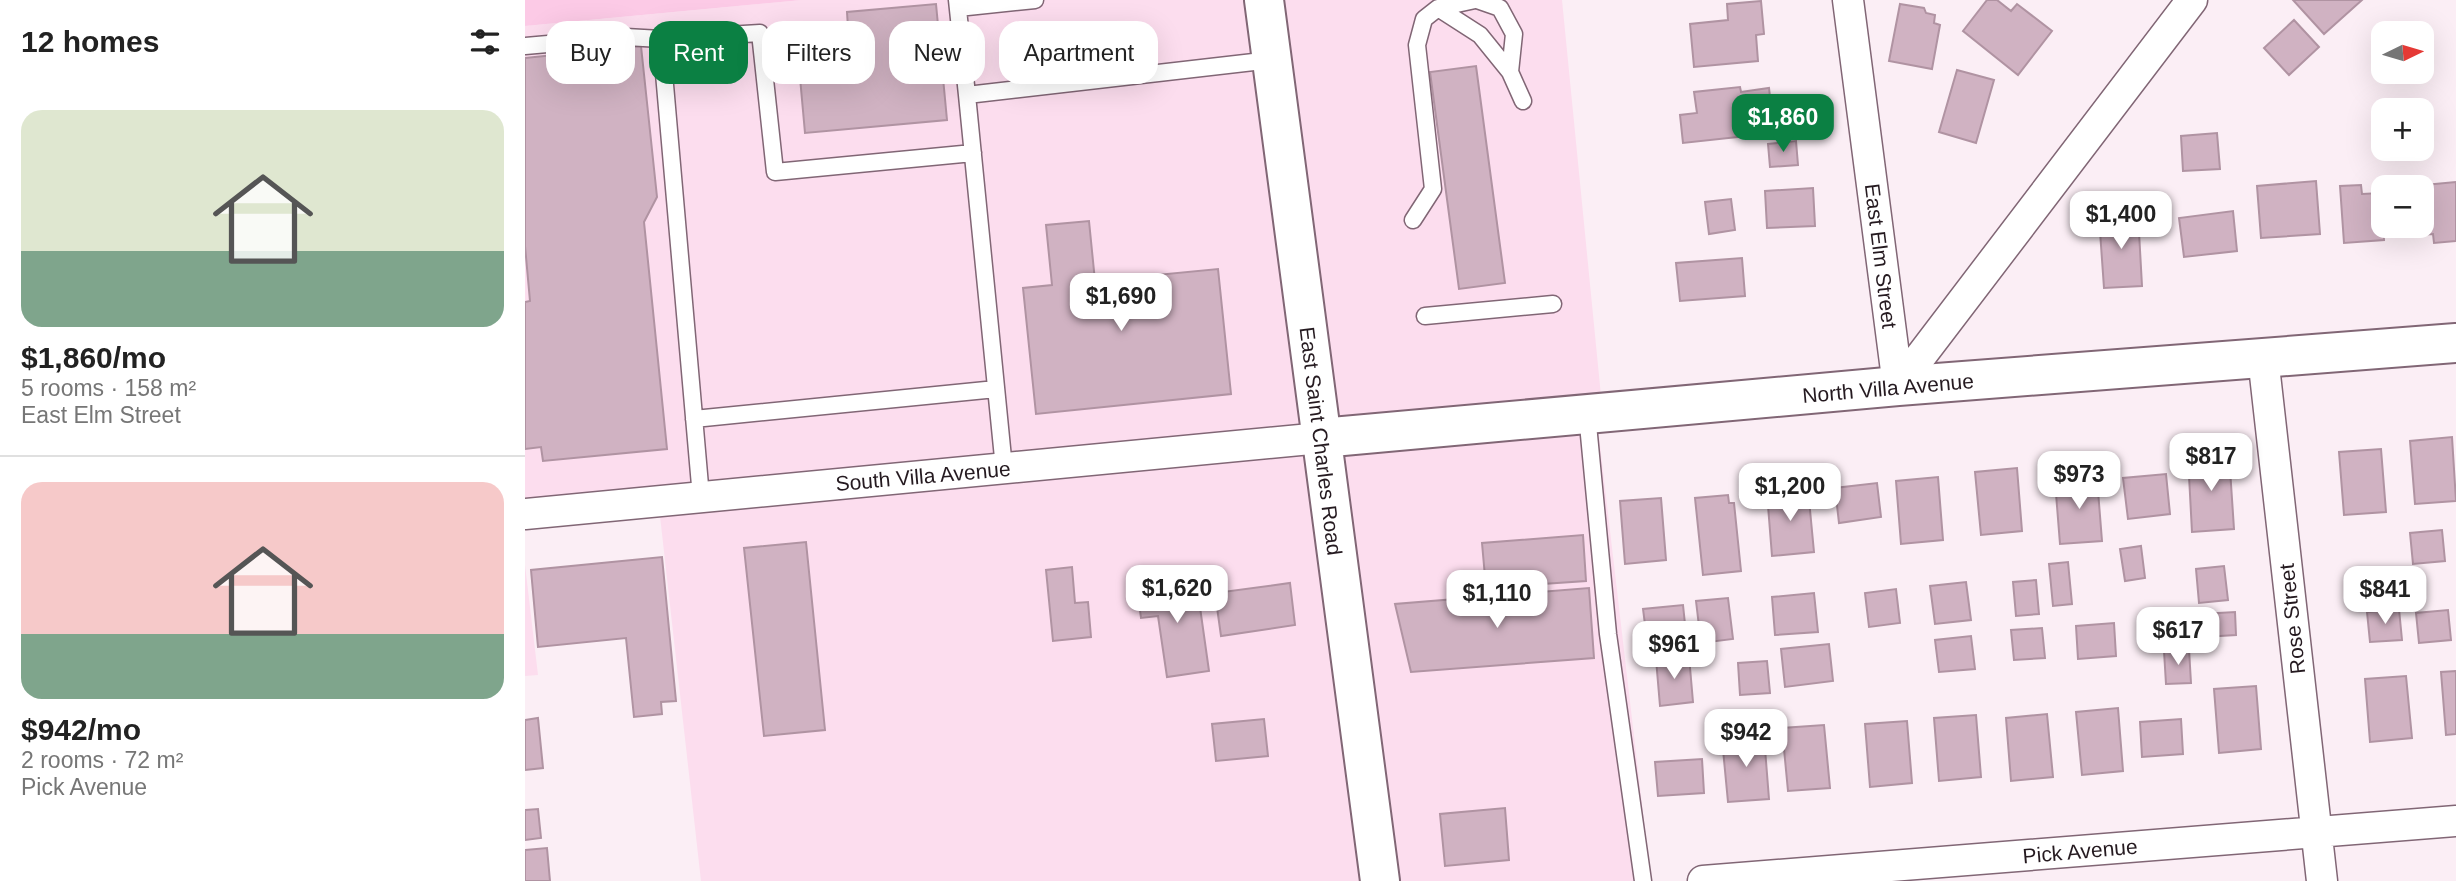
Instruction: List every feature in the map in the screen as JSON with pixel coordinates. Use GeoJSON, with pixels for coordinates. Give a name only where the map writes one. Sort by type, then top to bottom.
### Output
{"type":"FeatureCollection","features":[{"type":"Feature","properties":{"kind":"street","name":"East Saint Charles Road"},"geometry":{"type":"LineString","coordinates":[[1264,0],[1380,881]]}},
{"type":"Feature","properties":{"kind":"street","name":"East Elm Street"},"geometry":{"type":"LineString","coordinates":[[1849,0],[1898,386]]}},
{"type":"Feature","properties":{"kind":"street"},"geometry":{"type":"LineString","coordinates":[[1898,386],[2192,0]]}},
{"type":"Feature","properties":{"kind":"street","name":"North Villa Avenue"},"geometry":{"type":"LineString","coordinates":[[1321,438],[1898,386],[2456,343]]}},
{"type":"Feature","properties":{"kind":"street","name":"Rose Street"},"geometry":{"type":"LineString","coordinates":[[2263,357],[2322,881]]}},
{"type":"Feature","properties":{"kind":"street","name":"South Villa Avenue"},"geometry":{"type":"LineString","coordinates":[[525,514],[1321,438]]}},
{"type":"Feature","properties":{"kind":"street","name":"Pick Avenue"},"geometry":{"type":"LineString","coordinates":[[1703,881],[2456,821]]}},
{"type":"Feature","properties":{"kind":"lane"},"geometry":{"type":"LineString","coordinates":[[1004,468],[957,4],[1035,0]]}},
{"type":"Feature","properties":{"kind":"lane"},"geometry":{"type":"LineString","coordinates":[[1413,220],[1433,189],[1417,45],[1424,19],[1439,8],[1476,0],[1500,8],[1514,34],[1510,72]]}},
{"type":"Feature","properties":{"kind":"lane"},"geometry":{"type":"LineString","coordinates":[[1439,8],[1480,35],[1510,72],[1523,101]]}},
{"type":"Feature","properties":{"kind":"lane"},"geometry":{"type":"LineString","coordinates":[[748,34],[760,33],[775,172],[973,153]]}},
{"type":"Feature","properties":{"kind":"lane"},"geometry":{"type":"LineString","coordinates":[[525,46],[626,37],[649,38]]}},
{"type":"Feature","properties":{"kind":"lane"},"geometry":{"type":"LineString","coordinates":[[967,95],[1271,60]]}},
{"type":"Feature","properties":{"kind":"lane"},"geometry":{"type":"LineString","coordinates":[[665,84],[701,497]]}},
{"type":"Feature","properties":{"kind":"lane"},"geometry":{"type":"LineString","coordinates":[[1426,316],[1553,304]]}},
{"type":"Feature","properties":{"kind":"lane"},"geometry":{"type":"LineString","coordinates":[[694,419],[996,389]]}},
{"type":"Feature","properties":{"kind":"lane"},"geometry":{"type":"LineString","coordinates":[[1587,414],[1608,634],[1643,881]]}},
{"type":"Feature","properties":{"kind":"shaded area"},"geometry":{"type":"Polygon","coordinates":[[[525,0],[802,0],[578,21],[546,21],[546,24],[525,26],[525,0]]]}},
{"type":"Feature","properties":{"kind":"shaded area"},"geometry":{"type":"Polygon","coordinates":[[[802,0],[1251,0],[1304,423],[525,502],[525,26],[546,24],[546,84],[635,84],[635,21],[578,21],[802,0]]]}},
{"type":"Feature","properties":{"kind":"shaded area"},"geometry":{"type":"Polygon","coordinates":[[[1275,0],[1562,0],[1602,406],[1331,429],[1275,0]]]}},
{"type":"Feature","properties":{"kind":"shaded area"},"geometry":{"type":"Polygon","coordinates":[[[1598,428],[1651,881],[1394,881],[1334,450],[1598,428]]]}},
{"type":"Feature","properties":{"kind":"shaded area"},"geometry":{"type":"Polygon","coordinates":[[[1311,453],[1370,881],[701,881],[660,516],[1311,453]]]}},
{"type":"Feature","properties":{"kind":"shaded area"},"geometry":{"type":"Polygon","coordinates":[[[525,565],[538,675],[525,676],[525,565]]]}},
{"type":"Feature","properties":{"kind":"building"},"geometry":{"type":"Polygon","coordinates":[[[1987,0],[1997,0],[2011,11],[2017,4],[2052,31],[2018,75],[1963,31],[1987,0]]]}},
{"type":"Feature","properties":{"kind":"building"},"geometry":{"type":"Polygon","coordinates":[[[2293,0],[2362,0],[2324,34],[2293,0]]]}},
{"type":"Feature","properties":{"kind":"building"},"geometry":{"type":"Polygon","coordinates":[[[1761,1],[1764,34],[1756,35],[1758,61],[1694,67],[1690,24],[1728,20],[1727,4],[1761,1]]]}},
{"type":"Feature","properties":{"kind":"building"},"geometry":{"type":"Polygon","coordinates":[[[936,4],[938,21],[889,21],[889,84],[944,84],[947,120],[805,133],[801,84],[875,84],[875,21],[848,21],[847,12],[936,4]]]}},
{"type":"Feature","properties":{"kind":"building"},"geometry":{"type":"Polygon","coordinates":[[[1900,4],[1924,8],[1926,13],[1935,15],[1934,23],[1940,25],[1932,69],[1889,61],[1900,4]]]}},
{"type":"Feature","properties":{"kind":"building"},"geometry":{"type":"Polygon","coordinates":[[[2294,20],[2319,47],[2289,75],[2264,48],[2294,20]]]}},
{"type":"Feature","properties":{"kind":"building"},"geometry":{"type":"Polygon","coordinates":[[[641,46],[657,197],[644,222],[667,449],[543,461],[541,447],[525,449],[525,302],[530,301],[525,246],[525,58],[546,56],[546,84],[635,84],[635,47],[641,46]]]}},
{"type":"Feature","properties":{"kind":"building"},"geometry":{"type":"Polygon","coordinates":[[[1476,66],[1505,283],[1459,289],[1430,72],[1476,66]]]}},
{"type":"Feature","properties":{"kind":"building"},"geometry":{"type":"Polygon","coordinates":[[[1957,70],[1994,80],[1976,143],[1939,132],[1957,70]]]}},
{"type":"Feature","properties":{"kind":"building"},"geometry":{"type":"Polygon","coordinates":[[[1740,87],[1741,92],[1769,88],[1774,133],[1683,143],[1680,115],[1697,113],[1694,92],[1740,87]]]}},
{"type":"Feature","properties":{"kind":"building"},"geometry":{"type":"Polygon","coordinates":[[[2217,133],[2220,169],[2183,171],[2181,136],[2217,133]]]}},
{"type":"Feature","properties":{"kind":"building"},"geometry":{"type":"Polygon","coordinates":[[[1796,141],[1798,165],[1770,167],[1768,144],[1796,141]]]}},
{"type":"Feature","properties":{"kind":"building"},"geometry":{"type":"Polygon","coordinates":[[[2316,181],[2320,234],[2261,238],[2257,186],[2316,181]]]}},
{"type":"Feature","properties":{"kind":"building"},"geometry":{"type":"Polygon","coordinates":[[[2456,182],[2456,241],[2434,243],[2434,184],[2456,182]]]}},
{"type":"Feature","properties":{"kind":"building"},"geometry":{"type":"Polygon","coordinates":[[[2361,185],[2362,194],[2371,194],[2371,238],[2384,240],[2344,243],[2340,186],[2361,185]]]}},
{"type":"Feature","properties":{"kind":"building"},"geometry":{"type":"Polygon","coordinates":[[[1813,188],[1815,226],[1767,228],[1765,191],[1813,188]]]}},
{"type":"Feature","properties":{"kind":"building"},"geometry":{"type":"Polygon","coordinates":[[[1731,199],[1735,230],[1709,234],[1705,202],[1731,199]]]}},
{"type":"Feature","properties":{"kind":"building"},"geometry":{"type":"Polygon","coordinates":[[[2233,211],[2237,251],[2184,257],[2179,218],[2233,211]]]}},
{"type":"Feature","properties":{"kind":"building"},"geometry":{"type":"Polygon","coordinates":[[[2138,214],[2142,286],[2104,288],[2099,217],[2138,214]]]}},
{"type":"Feature","properties":{"kind":"building"},"geometry":{"type":"Polygon","coordinates":[[[1089,221],[1095,281],[1218,269],[1231,394],[1036,414],[1023,288],[1052,285],[1046,225],[1089,221]]]}},
{"type":"Feature","properties":{"kind":"building"},"geometry":{"type":"Polygon","coordinates":[[[1742,258],[1745,296],[1680,301],[1676,263],[1742,258]]]}},
{"type":"Feature","properties":{"kind":"building"},"geometry":{"type":"Polygon","coordinates":[[[2452,437],[2456,501],[2415,504],[2410,441],[2452,437]]]}},
{"type":"Feature","properties":{"kind":"building"},"geometry":{"type":"Polygon","coordinates":[[[2381,449],[2386,512],[2344,515],[2339,452],[2381,449]]]}},
{"type":"Feature","properties":{"kind":"building"},"geometry":{"type":"Polygon","coordinates":[[[2229,454],[2234,529],[2192,532],[2188,457],[2229,454]]]}},
{"type":"Feature","properties":{"kind":"building"},"geometry":{"type":"Polygon","coordinates":[[[2017,468],[2022,531],[1981,535],[1975,472],[2017,468]]]}},
{"type":"Feature","properties":{"kind":"building"},"geometry":{"type":"Polygon","coordinates":[[[2166,474],[2170,514],[2128,519],[2123,478],[2166,474]]]}},
{"type":"Feature","properties":{"kind":"building"},"geometry":{"type":"Polygon","coordinates":[[[1938,477],[1943,540],[1901,544],[1896,481],[1938,477]]]}},
{"type":"Feature","properties":{"kind":"building"},"geometry":{"type":"Polygon","coordinates":[[[2097,478],[2102,541],[2060,544],[2055,481],[2097,478]]]}},
{"type":"Feature","properties":{"kind":"building"},"geometry":{"type":"Polygon","coordinates":[[[1877,483],[1881,517],[1839,523],[1835,488],[1877,483]]]}},
{"type":"Feature","properties":{"kind":"building"},"geometry":{"type":"Polygon","coordinates":[[[1808,489],[1814,552],[1772,556],[1767,493],[1808,489]]]}},
{"type":"Feature","properties":{"kind":"building"},"geometry":{"type":"Polygon","coordinates":[[[1728,495],[1729,503],[1734,503],[1741,571],[1703,575],[1695,498],[1728,495]]]}},
{"type":"Feature","properties":{"kind":"building"},"geometry":{"type":"Polygon","coordinates":[[[1661,498],[1666,560],[1625,564],[1620,501],[1661,498]]]}},
{"type":"Feature","properties":{"kind":"building"},"geometry":{"type":"Polygon","coordinates":[[[2442,530],[2445,561],[2413,564],[2410,533],[2442,530]]]}},
{"type":"Feature","properties":{"kind":"building"},"geometry":{"type":"Polygon","coordinates":[[[1583,535],[1586,581],[1486,588],[1482,543],[1583,535]]]}},
{"type":"Feature","properties":{"kind":"building"},"geometry":{"type":"Polygon","coordinates":[[[806,542],[825,730],[764,736],[744,548],[806,542]]]}},
{"type":"Feature","properties":{"kind":"building"},"geometry":{"type":"Polygon","coordinates":[[[2141,546],[2145,578],[2125,581],[2120,549],[2141,546]]]}},
{"type":"Feature","properties":{"kind":"building"},"geometry":{"type":"Polygon","coordinates":[[[662,557],[676,701],[661,702],[662,714],[634,717],[626,638],[538,647],[531,570],[662,557]]]}},
{"type":"Feature","properties":{"kind":"building"},"geometry":{"type":"Polygon","coordinates":[[[2068,562],[2072,604],[2053,606],[2049,564],[2068,562]]]}},
{"type":"Feature","properties":{"kind":"building"},"geometry":{"type":"Polygon","coordinates":[[[2224,566],[2228,600],[2199,603],[2196,569],[2224,566]]]}},
{"type":"Feature","properties":{"kind":"building"},"geometry":{"type":"Polygon","coordinates":[[[1072,567],[1075,603],[1088,602],[1091,637],[1053,641],[1046,570],[1072,567]]]}},
{"type":"Feature","properties":{"kind":"building"},"geometry":{"type":"Polygon","coordinates":[[[1196,579],[1209,671],[1167,677],[1158,616],[1141,618],[1137,588],[1196,579]]]}},
{"type":"Feature","properties":{"kind":"building"},"geometry":{"type":"Polygon","coordinates":[[[2036,580],[2039,614],[2016,616],[2013,582],[2036,580]]]}},
{"type":"Feature","properties":{"kind":"building"},"geometry":{"type":"Polygon","coordinates":[[[1966,582],[1971,620],[1935,624],[1930,586],[1966,582]]]}},
{"type":"Feature","properties":{"kind":"building"},"geometry":{"type":"Polygon","coordinates":[[[1290,583],[1295,625],[1221,636],[1215,593],[1290,583]]]}},
{"type":"Feature","properties":{"kind":"building"},"geometry":{"type":"Polygon","coordinates":[[[1589,588],[1594,658],[1411,672],[1395,604],[1589,588]]]}},
{"type":"Feature","properties":{"kind":"building"},"geometry":{"type":"Polygon","coordinates":[[[1896,589],[1900,623],[1869,627],[1865,593],[1896,589]]]}},
{"type":"Feature","properties":{"kind":"building"},"geometry":{"type":"Polygon","coordinates":[[[1814,593],[1818,632],[1775,635],[1772,597],[1814,593]]]}},
{"type":"Feature","properties":{"kind":"building"},"geometry":{"type":"Polygon","coordinates":[[[1728,598],[1733,639],[1701,643],[1696,601],[1728,598]]]}},
{"type":"Feature","properties":{"kind":"building"},"geometry":{"type":"Polygon","coordinates":[[[1683,605],[1687,643],[1648,648],[1643,609],[1683,605]]]}},
{"type":"Feature","properties":{"kind":"building"},"geometry":{"type":"Polygon","coordinates":[[[2399,609],[2402,640],[2370,642],[2367,612],[2399,609]]]}},
{"type":"Feature","properties":{"kind":"building"},"geometry":{"type":"Polygon","coordinates":[[[2448,610],[2451,640],[2419,643],[2416,613],[2448,610]]]}},
{"type":"Feature","properties":{"kind":"building"},"geometry":{"type":"Polygon","coordinates":[[[2235,612],[2236,635],[2203,637],[2201,614],[2235,612]]]}},
{"type":"Feature","properties":{"kind":"building"},"geometry":{"type":"Polygon","coordinates":[[[2114,623],[2116,656],[2078,659],[2076,626],[2114,623]]]}},
{"type":"Feature","properties":{"kind":"building"},"geometry":{"type":"Polygon","coordinates":[[[2042,628],[2045,658],[2014,660],[2011,630],[2042,628]]]}},
{"type":"Feature","properties":{"kind":"building"},"geometry":{"type":"Polygon","coordinates":[[[1971,636],[1975,669],[1939,672],[1935,640],[1971,636]]]}},
{"type":"Feature","properties":{"kind":"building"},"geometry":{"type":"Polygon","coordinates":[[[1829,644],[1833,681],[1785,687],[1781,649],[1829,644]]]}},
{"type":"Feature","properties":{"kind":"building"},"geometry":{"type":"Polygon","coordinates":[[[2189,649],[2191,683],[2166,684],[2164,651],[2189,649]]]}},
{"type":"Feature","properties":{"kind":"building"},"geometry":{"type":"Polygon","coordinates":[[[1689,656],[1693,702],[1660,706],[1656,659],[1689,656]]]}},
{"type":"Feature","properties":{"kind":"building"},"geometry":{"type":"Polygon","coordinates":[[[1767,661],[1770,693],[1740,695],[1738,663],[1767,661]]]}},
{"type":"Feature","properties":{"kind":"building"},"geometry":{"type":"Polygon","coordinates":[[[2456,671],[2456,734],[2446,735],[2441,672],[2456,671]]]}},
{"type":"Feature","properties":{"kind":"building"},"geometry":{"type":"Polygon","coordinates":[[[2406,676],[2412,738],[2370,742],[2365,679],[2406,676]]]}},
{"type":"Feature","properties":{"kind":"building"},"geometry":{"type":"Polygon","coordinates":[[[2256,686],[2261,749],[2219,753],[2214,689],[2256,686]]]}},
{"type":"Feature","properties":{"kind":"building"},"geometry":{"type":"Polygon","coordinates":[[[2118,708],[2123,771],[2082,775],[2076,712],[2118,708]]]}},
{"type":"Feature","properties":{"kind":"building"},"geometry":{"type":"Polygon","coordinates":[[[2047,714],[2053,777],[2011,781],[2006,718],[2047,714]]]}},
{"type":"Feature","properties":{"kind":"building"},"geometry":{"type":"Polygon","coordinates":[[[1976,715],[1981,777],[1939,781],[1934,718],[1976,715]]]}},
{"type":"Feature","properties":{"kind":"building"},"geometry":{"type":"Polygon","coordinates":[[[538,718],[543,768],[525,770],[525,720],[538,718]]]}},
{"type":"Feature","properties":{"kind":"building"},"geometry":{"type":"Polygon","coordinates":[[[1264,719],[1268,756],[1216,761],[1212,724],[1264,719]]]}},
{"type":"Feature","properties":{"kind":"building"},"geometry":{"type":"Polygon","coordinates":[[[2181,719],[2183,754],[2142,757],[2140,722],[2181,719]]]}},
{"type":"Feature","properties":{"kind":"building"},"geometry":{"type":"Polygon","coordinates":[[[1907,721],[1912,783],[1870,787],[1865,724],[1907,721]]]}},
{"type":"Feature","properties":{"kind":"building"},"geometry":{"type":"Polygon","coordinates":[[[1824,725],[1830,788],[1788,791],[1782,728],[1824,725]]]}},
{"type":"Feature","properties":{"kind":"building"},"geometry":{"type":"Polygon","coordinates":[[[1764,736],[1769,799],[1728,802],[1722,739],[1764,736]]]}},
{"type":"Feature","properties":{"kind":"building"},"geometry":{"type":"Polygon","coordinates":[[[1702,759],[1704,793],[1658,796],[1655,762],[1702,759]]]}},
{"type":"Feature","properties":{"kind":"building"},"geometry":{"type":"Polygon","coordinates":[[[1505,808],[1509,860],[1445,866],[1440,814],[1505,808]]]}},
{"type":"Feature","properties":{"kind":"building"},"geometry":{"type":"Polygon","coordinates":[[[538,809],[541,838],[525,840],[525,810],[538,809]]]}},
{"type":"Feature","properties":{"kind":"building"},"geometry":{"type":"Polygon","coordinates":[[[547,848],[550,881],[525,881],[525,850],[547,848]]]}}]}
